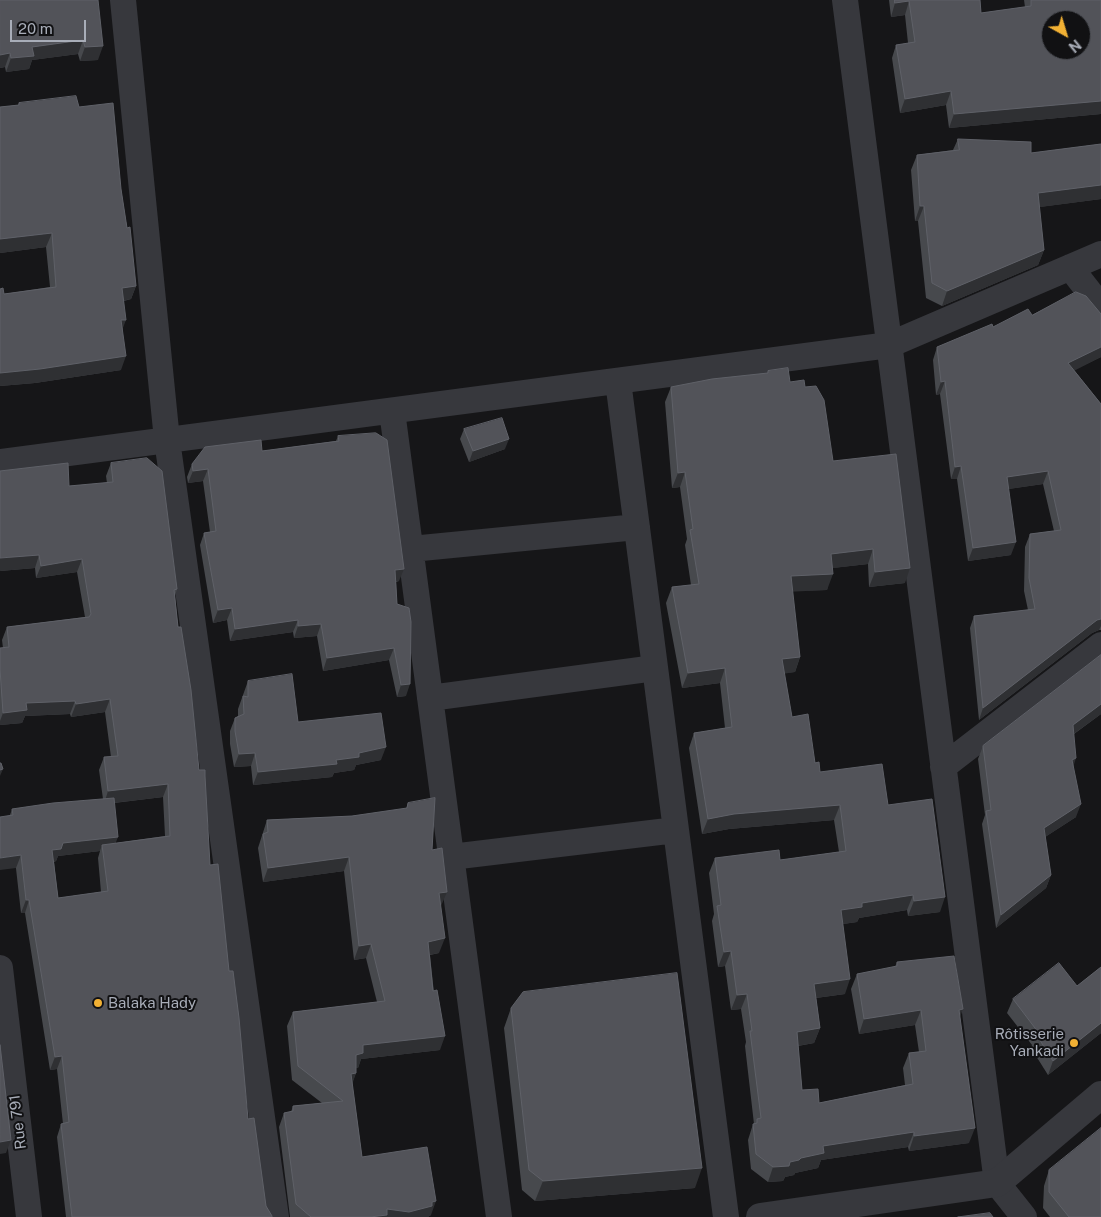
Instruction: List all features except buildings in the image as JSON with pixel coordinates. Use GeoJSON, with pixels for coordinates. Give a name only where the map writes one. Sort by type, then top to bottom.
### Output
{"type":"FeatureCollection","features":[{"type":"Feature","properties":{"kind":"street"},"geometry":{"type":"LineString","coordinates":[[123,0],[167,440],[276,1217]]}},
{"type":"Feature","properties":{"kind":"street"},"geometry":{"type":"LineString","coordinates":[[845,0],[997,1183],[1024,1217]]}},
{"type":"Feature","properties":{"kind":"street"},"geometry":{"type":"LineString","coordinates":[[0,462],[889,345],[1101,254]]}},
{"type":"Feature","properties":{"kind":"street"},"geometry":{"type":"LineString","coordinates":[[1070,268],[1101,307]]}},
{"type":"Feature","properties":{"kind":"street"},"geometry":{"type":"LineString","coordinates":[[618,381],[726,1217]]}},
{"type":"Feature","properties":{"kind":"street"},"geometry":{"type":"LineString","coordinates":[[392,411],[499,1217]]}},
{"type":"Feature","properties":{"kind":"street"},"geometry":{"type":"LineString","coordinates":[[411,549],[636,527]]}},
{"type":"Feature","properties":{"kind":"street"},"geometry":{"type":"LineString","coordinates":[[943,767],[1101,644]]}},
{"type":"Feature","properties":{"kind":"street"},"geometry":{"type":"LineString","coordinates":[[430,698],[655,668]]}},
{"type":"Feature","properties":{"kind":"street"},"geometry":{"type":"LineString","coordinates":[[452,857],[676,830]]}},
{"type":"Feature","properties":{"kind":"street","name":"Rue 791"},"geometry":{"type":"LineString","coordinates":[[0,968],[29,1217]]}},
{"type":"Feature","properties":{"kind":"street"},"geometry":{"type":"LineString","coordinates":[[760,1217],[997,1183],[1101,1095]]}},
{"type":"Feature","properties":{"kind":"place","name":"Balaka Hady"},"geometry":{"type":"Point","coordinates":[98,1003]}},
{"type":"Feature","properties":{"kind":"place","name":"Rôtisserie Yankadi"},"geometry":{"type":"Point","coordinates":[1074,1043]}}]}
